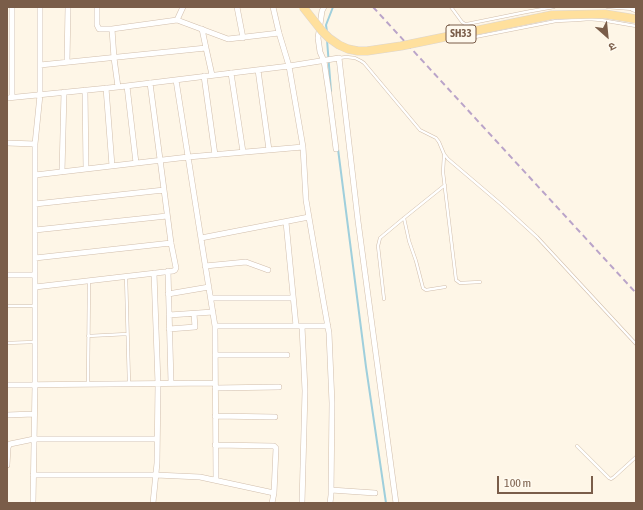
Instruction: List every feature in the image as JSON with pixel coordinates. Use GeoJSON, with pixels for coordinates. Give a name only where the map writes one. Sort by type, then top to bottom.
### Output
{"type":"FeatureCollection","features":[{"type":"Feature","properties":{"kind":"main road","name":"SH33"},"geometry":{"type":"LineString","coordinates":[[303,7],[329,38],[338,45],[358,51],[401,46],[552,15],[604,14],[636,19]]}},
{"type":"Feature","properties":{"kind":"street"},"geometry":{"type":"LineString","coordinates":[[12,7],[9,98],[127,86],[289,66],[339,58],[358,221],[396,503]]}},
{"type":"Feature","properties":{"kind":"street"},"geometry":{"type":"LineString","coordinates":[[33,503],[35,385],[35,144],[40,95],[40,7]]}},
{"type":"Feature","properties":{"kind":"street"},"geometry":{"type":"LineString","coordinates":[[67,62],[68,7]]}},
{"type":"Feature","properties":{"kind":"street"},"geometry":{"type":"LineString","coordinates":[[97,7],[98,27],[101,29],[112,29],[177,20],[231,39],[279,33]]}},
{"type":"Feature","properties":{"kind":"street"},"geometry":{"type":"LineString","coordinates":[[177,20],[183,7]]}},
{"type":"Feature","properties":{"kind":"street"},"geometry":{"type":"LineString","coordinates":[[237,7],[243,38]]}},
{"type":"Feature","properties":{"kind":"street"},"geometry":{"type":"LineString","coordinates":[[273,7],[289,66],[302,147],[306,200],[329,333],[332,403],[330,503]]}},
{"type":"Feature","properties":{"kind":"street"},"geometry":{"type":"LineString","coordinates":[[324,7],[322,11],[318,38],[320,52],[325,61],[336,149]]}},
{"type":"Feature","properties":{"kind":"street"},"geometry":{"type":"LineString","coordinates":[[112,29],[118,87]]}},
{"type":"Feature","properties":{"kind":"street"},"geometry":{"type":"LineString","coordinates":[[202,29],[212,75]]}},
{"type":"Feature","properties":{"kind":"street"},"geometry":{"type":"LineString","coordinates":[[40,65],[206,48]]}},
{"type":"Feature","properties":{"kind":"street"},"geometry":{"type":"LineString","coordinates":[[258,70],[268,150]]}},
{"type":"Feature","properties":{"kind":"street"},"geometry":{"type":"LineString","coordinates":[[232,73],[243,152]]}},
{"type":"Feature","properties":{"kind":"street"},"geometry":{"type":"LineString","coordinates":[[204,76],[215,155]]}},
{"type":"Feature","properties":{"kind":"street"},"geometry":{"type":"LineString","coordinates":[[176,80],[205,266],[216,326],[216,480]]}},
{"type":"Feature","properties":{"kind":"street"},"geometry":{"type":"LineString","coordinates":[[35,288],[174,271],[176,268],[167,216],[150,83]]}},
{"type":"Feature","properties":{"kind":"street"},"geometry":{"type":"LineString","coordinates":[[127,86],[136,163]]}},
{"type":"Feature","properties":{"kind":"street"},"geometry":{"type":"LineString","coordinates":[[106,88],[112,166]]}},
{"type":"Feature","properties":{"kind":"street"},"geometry":{"type":"LineString","coordinates":[[85,90],[86,169]]}},
{"type":"Feature","properties":{"kind":"street"},"geometry":{"type":"LineString","coordinates":[[62,172],[64,92]]}},
{"type":"Feature","properties":{"kind":"street"},"geometry":{"type":"LineString","coordinates":[[7,143],[35,144]]}},
{"type":"Feature","properties":{"kind":"street"},"geometry":{"type":"LineString","coordinates":[[35,175],[188,157],[302,147]]}},
{"type":"Feature","properties":{"kind":"street"},"geometry":{"type":"LineString","coordinates":[[35,204],[164,190]]}},
{"type":"Feature","properties":{"kind":"street"},"geometry":{"type":"LineString","coordinates":[[35,230],[167,216]]}},
{"type":"Feature","properties":{"kind":"street"},"geometry":{"type":"LineString","coordinates":[[201,238],[309,217]]}},
{"type":"Feature","properties":{"kind":"street"},"geometry":{"type":"LineString","coordinates":[[286,222],[293,298],[299,326],[305,391],[302,503]]}},
{"type":"Feature","properties":{"kind":"street"},"geometry":{"type":"LineString","coordinates":[[35,258],[171,243]]}},
{"type":"Feature","properties":{"kind":"street"},"geometry":{"type":"LineString","coordinates":[[205,266],[246,262],[268,270]]}},
{"type":"Feature","properties":{"kind":"street"},"geometry":{"type":"LineString","coordinates":[[168,271],[171,384]]}},
{"type":"Feature","properties":{"kind":"street"},"geometry":{"type":"LineString","coordinates":[[153,503],[158,439],[158,384],[154,273]]}},
{"type":"Feature","properties":{"kind":"street"},"geometry":{"type":"LineString","coordinates":[[7,275],[35,275]]}},
{"type":"Feature","properties":{"kind":"street"},"geometry":{"type":"LineString","coordinates":[[168,294],[209,287]]}},
{"type":"Feature","properties":{"kind":"street"},"geometry":{"type":"LineString","coordinates":[[211,298],[293,298]]}},
{"type":"Feature","properties":{"kind":"street"},"geometry":{"type":"LineString","coordinates":[[169,315],[213,312]]}},
{"type":"Feature","properties":{"kind":"street"},"geometry":{"type":"LineString","coordinates":[[169,329],[195,327],[194,314]]}},
{"type":"Feature","properties":{"kind":"street"},"geometry":{"type":"LineString","coordinates":[[216,326],[328,326]]}},
{"type":"Feature","properties":{"kind":"street"},"geometry":{"type":"LineString","coordinates":[[215,355],[287,355]]}},
{"type":"Feature","properties":{"kind":"street"},"geometry":{"type":"LineString","coordinates":[[7,386],[171,384],[279,387]]}},
{"type":"Feature","properties":{"kind":"street"},"geometry":{"type":"LineString","coordinates":[[7,415],[34,414]]}},
{"type":"Feature","properties":{"kind":"street"},"geometry":{"type":"LineString","coordinates":[[215,416],[275,417]]}},
{"type":"Feature","properties":{"kind":"street"},"geometry":{"type":"LineString","coordinates":[[7,465],[8,447],[10,444],[34,439],[158,439]]}},
{"type":"Feature","properties":{"kind":"street"},"geometry":{"type":"LineString","coordinates":[[215,445],[275,447],[274,494],[272,503]]}},
{"type":"Feature","properties":{"kind":"street"},"geometry":{"type":"LineString","coordinates":[[33,475],[156,475],[200,477],[274,494]]}},
{"type":"Feature","properties":{"kind":"street"},"geometry":{"type":"LineString","coordinates":[[331,490],[375,493]]}},
{"type":"Feature","properties":{"kind":"lane"},"geometry":{"type":"LineString","coordinates":[[451,7],[462,22],[467,24],[554,7]]}},
{"type":"Feature","properties":{"kind":"lane"},"geometry":{"type":"LineString","coordinates":[[607,7],[634,9]]}},
{"type":"Feature","properties":{"kind":"lane"},"geometry":{"type":"LineString","coordinates":[[475,37],[556,21],[601,20],[636,26]]}},
{"type":"Feature","properties":{"kind":"lane"},"geometry":{"type":"LineString","coordinates":[[339,58],[350,57],[361,61],[420,130],[436,138],[448,159],[502,204],[537,237],[636,344]]}},
{"type":"Feature","properties":{"kind":"lane"},"geometry":{"type":"LineString","coordinates":[[444,154],[443,172],[456,280],[460,284],[480,282]]}},
{"type":"Feature","properties":{"kind":"lane"},"geometry":{"type":"LineString","coordinates":[[384,299],[378,246],[380,238],[445,185]]}},
{"type":"Feature","properties":{"kind":"lane"},"geometry":{"type":"LineString","coordinates":[[404,218],[422,288],[426,290],[445,287]]}},
{"type":"Feature","properties":{"kind":"lane"},"geometry":{"type":"LineString","coordinates":[[126,276],[129,384]]}},
{"type":"Feature","properties":{"kind":"lane"},"geometry":{"type":"LineString","coordinates":[[88,281],[88,384]]}},
{"type":"Feature","properties":{"kind":"lane"},"geometry":{"type":"LineString","coordinates":[[7,306],[35,306]]}},
{"type":"Feature","properties":{"kind":"lane"},"geometry":{"type":"LineString","coordinates":[[88,336],[127,334]]}},
{"type":"Feature","properties":{"kind":"lane"},"geometry":{"type":"LineString","coordinates":[[7,343],[35,342]]}},
{"type":"Feature","properties":{"kind":"lane"},"geometry":{"type":"LineString","coordinates":[[577,446],[611,479],[614,478],[636,457]]}},
{"type":"Feature","properties":{"kind":"waterway"},"geometry":{"type":"LineString","coordinates":[[327,32],[326,25],[333,7]]}},
{"type":"Feature","properties":{"kind":"waterway"},"geometry":{"type":"LineString","coordinates":[[327,40],[331,91]]}},
{"type":"Feature","properties":{"kind":"waterway"},"geometry":{"type":"LineString","coordinates":[[338,149],[366,367],[386,503]]}},
{"type":"Feature","properties":{"kind":"railway"},"geometry":{"type":"LineString","coordinates":[[373,7],[636,293]]}}]}
